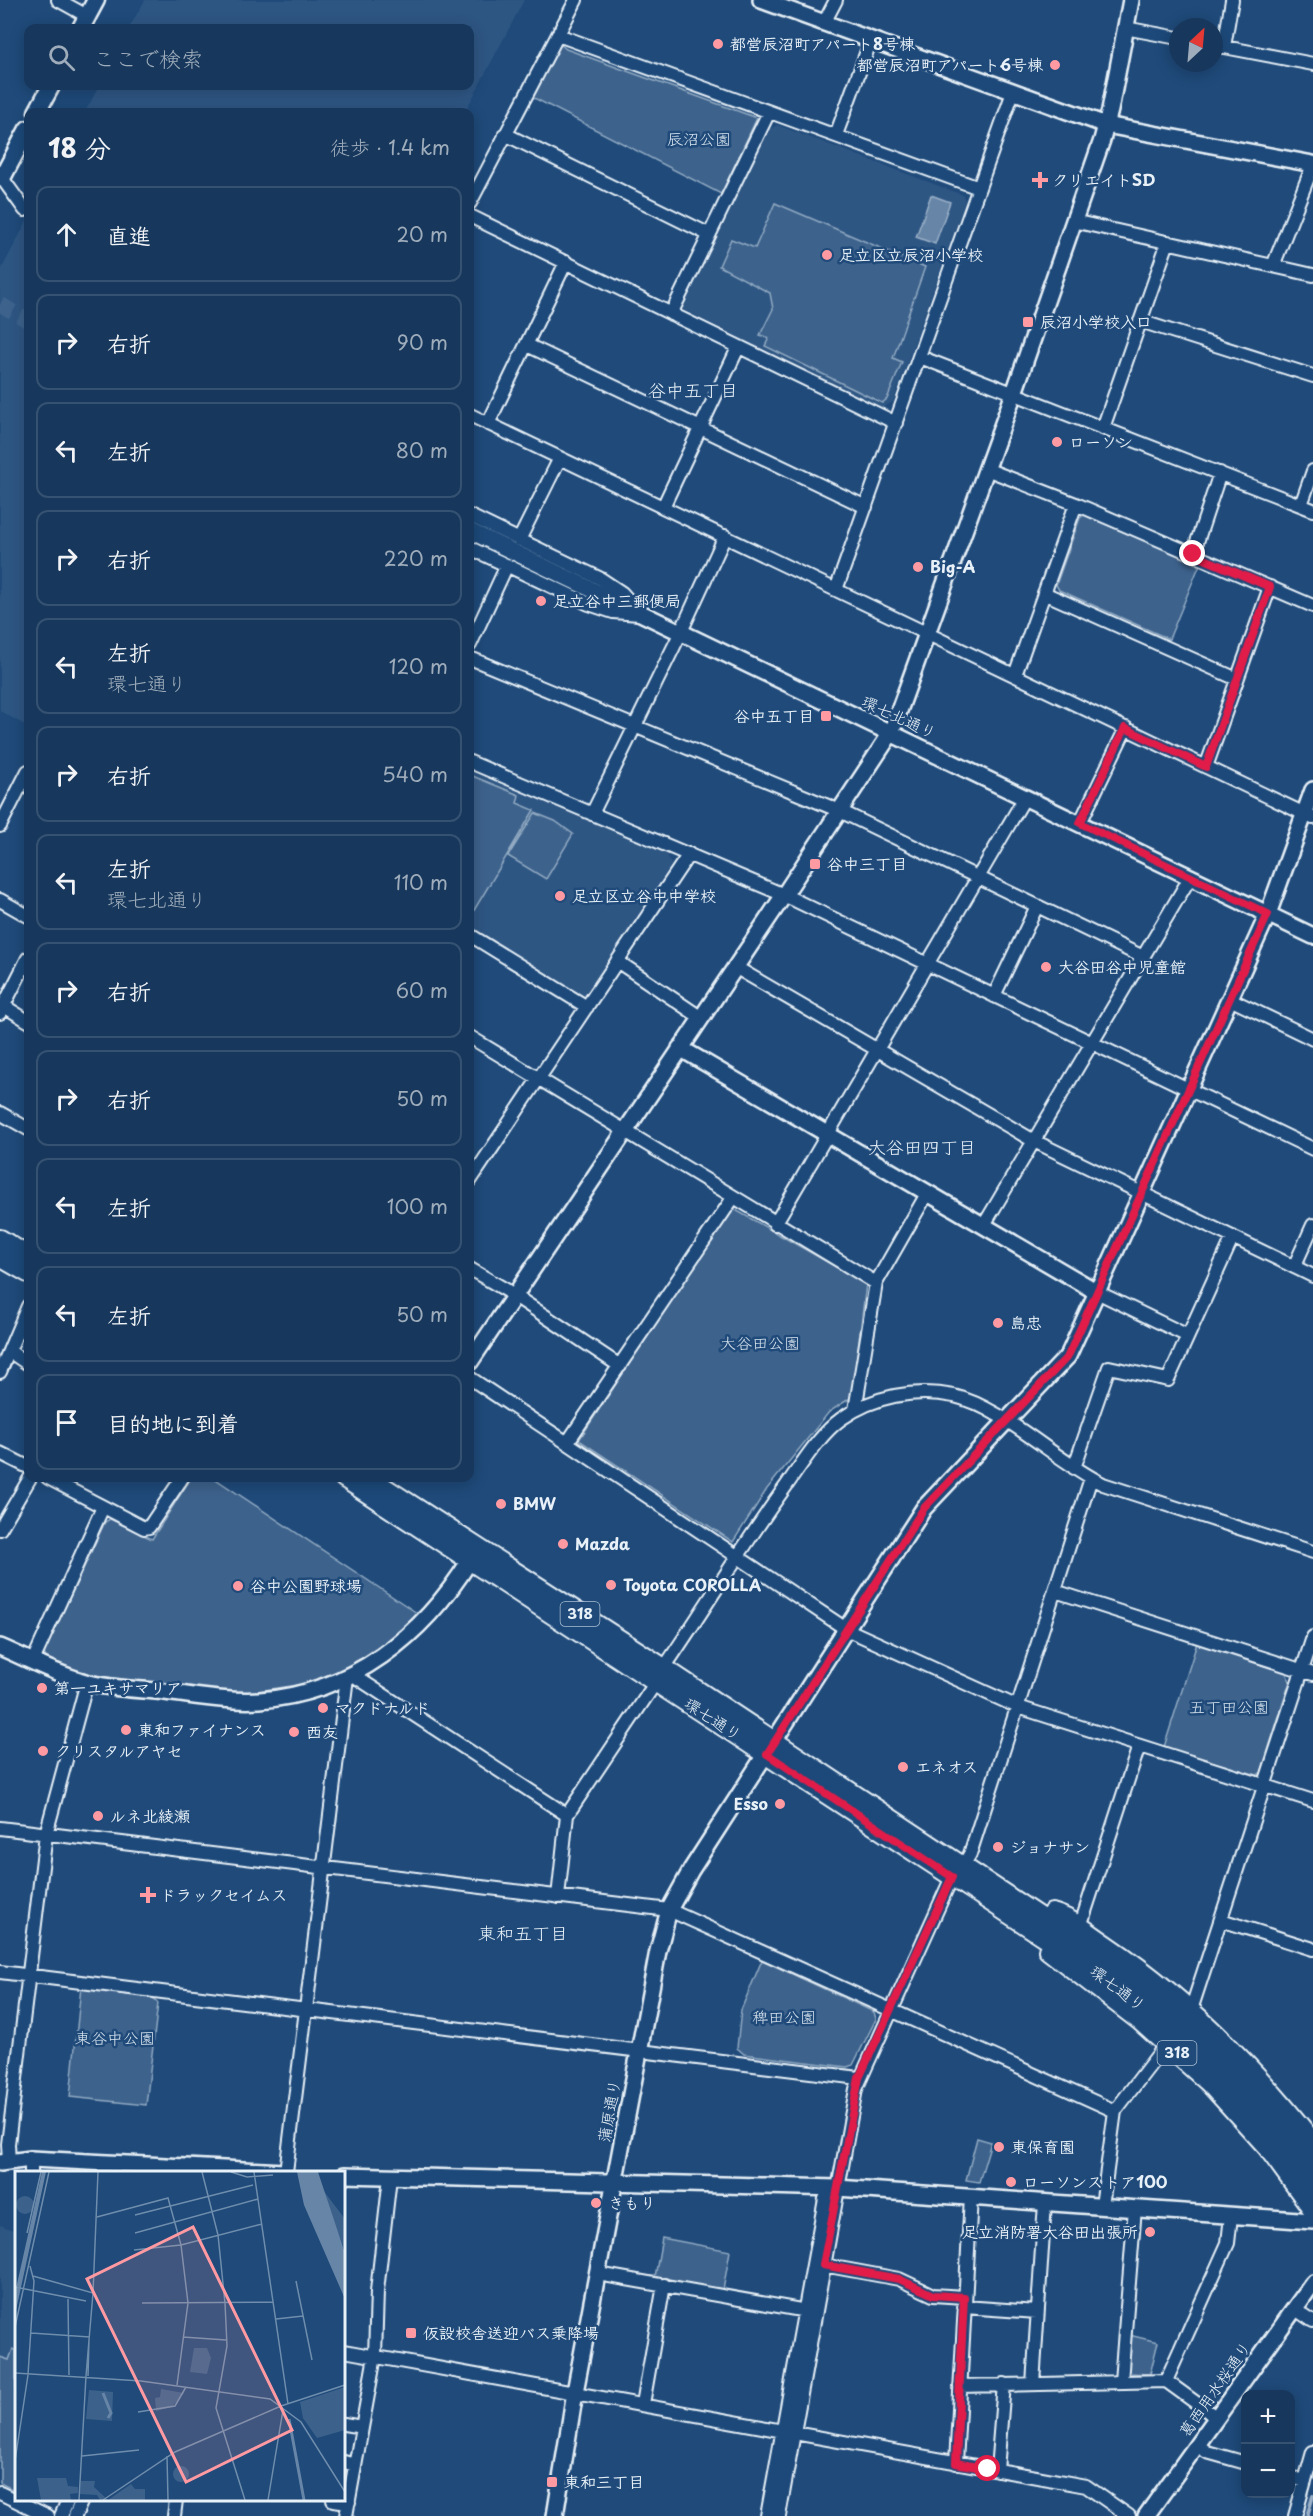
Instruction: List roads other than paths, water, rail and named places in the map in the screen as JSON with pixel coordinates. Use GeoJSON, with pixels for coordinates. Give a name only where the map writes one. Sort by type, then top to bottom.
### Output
{"type":"FeatureCollection","features":[{"type":"Feature","properties":{"kind":"main road"},"geometry":{"type":"LineString","coordinates":[[84,22],[96,0]]}},
{"type":"Feature","properties":{"kind":"main road"},"geometry":{"type":"LineString","coordinates":[[39,108],[49,90]]}},
{"type":"Feature","properties":{"kind":"main road"},"geometry":{"type":"LineString","coordinates":[[1,178],[24,136]]}},
{"type":"Feature","properties":{"kind":"main road"},"geometry":{"type":"LineString","coordinates":[[0,1239],[24,1254]]}},
{"type":"Feature","properties":{"kind":"main road"},"geometry":{"type":"LineString","coordinates":[[0,1257],[24,1271]]}},
{"type":"Feature","properties":{"kind":"main road","name":"環七通り"},"geometry":{"type":"LineString","coordinates":[[365,1482],[381,1485],[660,1675],[1174,2014],[1254,2089],[1313,2164]]}},
{"type":"Feature","properties":{"kind":"main road","name":"環七通り"},"geometry":{"type":"LineString","coordinates":[[381,1485],[470,1560],[660,1675]]}},
{"type":"Feature","properties":{"kind":"main road","name":"318"},"geometry":{"type":"LineString","coordinates":[[1022,1914],[1058,1915],[1080,1927],[1147,1974],[1191,2010],[1237,2054],[1313,2142]]}},
{"type":"Feature","properties":{"kind":"main road","name":"318"},"geometry":{"type":"LineString","coordinates":[[1022,1914],[1051,1953],[1167,2043],[1209,2082],[1247,2124],[1313,2210]]}},
{"type":"Feature","properties":{"kind":"main road","name":"環七通り"},"geometry":{"type":"LineString","coordinates":[[1100,1965],[1244,2098],[1313,2186]]}},
{"type":"Feature","properties":{"kind":"street"},"geometry":{"type":"LineString","coordinates":[[58,0],[84,22]]}},
{"type":"Feature","properties":{"kind":"street"},"geometry":{"type":"LineString","coordinates":[[474,195],[576,0]]}},
{"type":"Feature","properties":{"kind":"street"},"geometry":{"type":"LineString","coordinates":[[761,0],[1106,125],[1313,164],[1273,266]]}},
{"type":"Feature","properties":{"kind":"street"},"geometry":{"type":"LineString","coordinates":[[824,23],[836,0]]}},
{"type":"Feature","properties":{"kind":"street"},"geometry":{"type":"LineString","coordinates":[[474,1356],[891,733],[1014,393],[1106,125],[1131,0]]}},
{"type":"Feature","properties":{"kind":"street"},"geometry":{"type":"LineString","coordinates":[[1223,32],[1232,0]]}},
{"type":"Feature","properties":{"kind":"street"},"geometry":{"type":"LineString","coordinates":[[1125,28],[1169,36]]}},
{"type":"Feature","properties":{"kind":"street"},"geometry":{"type":"LineString","coordinates":[[558,35],[979,188]]}},
{"type":"Feature","properties":{"kind":"street"},"geometry":{"type":"LineString","coordinates":[[836,135],[871,40]]}},
{"type":"Feature","properties":{"kind":"street"},"geometry":{"type":"LineString","coordinates":[[1223,47],[1313,64]]}},
{"type":"Feature","properties":{"kind":"street"},"geometry":{"type":"LineString","coordinates":[[836,590],[1013,92]]}},
{"type":"Feature","properties":{"kind":"street"},"geometry":{"type":"LineString","coordinates":[[671,314],[769,112]]}},
{"type":"Feature","properties":{"kind":"street"},"geometry":{"type":"LineString","coordinates":[[505,134],[708,234]]}},
{"type":"Feature","properties":{"kind":"street"},"geometry":{"type":"LineString","coordinates":[[1,178],[24,209]]}},
{"type":"Feature","properties":{"kind":"street"},"geometry":{"type":"LineString","coordinates":[[474,218],[896,423]]}},
{"type":"Feature","properties":{"kind":"street"},"geometry":{"type":"LineString","coordinates":[[1073,221],[1313,275]]}},
{"type":"Feature","properties":{"kind":"street"},"geometry":{"type":"LineString","coordinates":[[1102,428],[1168,242]]}},
{"type":"Feature","properties":{"kind":"street"},"geometry":{"type":"LineString","coordinates":[[488,424],[566,262]]}},
{"type":"Feature","properties":{"kind":"street"},"geometry":{"type":"LineString","coordinates":[[1140,321],[1313,376]]}},
{"type":"Feature","properties":{"kind":"street"},"geometry":{"type":"LineString","coordinates":[[527,345],[866,507]]}},
{"type":"Feature","properties":{"kind":"street"},"geometry":{"type":"LineString","coordinates":[[663,507],[738,348]]}},
{"type":"Feature","properties":{"kind":"street"},"geometry":{"type":"LineString","coordinates":[[920,357],[1307,507],[1313,471]]}},
{"type":"Feature","properties":{"kind":"street"},"geometry":{"type":"LineString","coordinates":[[474,417],[1309,816]]}},
{"type":"Feature","properties":{"kind":"street"},"geometry":{"type":"LineString","coordinates":[[519,540],[560,458]]}},
{"type":"Feature","properties":{"kind":"street"},"geometry":{"type":"LineString","coordinates":[[986,469],[1076,504],[1313,606]]}},
{"type":"Feature","properties":{"kind":"street"},"geometry":{"type":"LineString","coordinates":[[1193,554],[1220,473]]}},
{"type":"Feature","properties":{"kind":"street"},"geometry":{"type":"LineString","coordinates":[[1015,675],[1076,504]]}},
{"type":"Feature","properties":{"kind":"street"},"geometry":{"type":"LineString","coordinates":[[474,518],[601,579],[622,593],[640,614]]}},
{"type":"Feature","properties":{"kind":"street","name":"環七北通り"},"geometry":{"type":"LineString","coordinates":[[474,533],[680,634],[1313,936]]}},
{"type":"Feature","properties":{"kind":"street"},"geometry":{"type":"LineString","coordinates":[[592,814],[680,634],[724,537]]}},
{"type":"Feature","properties":{"kind":"street"},"geometry":{"type":"LineString","coordinates":[[474,550],[589,604],[613,612],[640,614]]}},
{"type":"Feature","properties":{"kind":"street"},"geometry":{"type":"LineString","coordinates":[[474,636],[507,566]]}},
{"type":"Feature","properties":{"kind":"street"},"geometry":{"type":"LineString","coordinates":[[1206,767],[1270,587]]}},
{"type":"Feature","properties":{"kind":"street"},"geometry":{"type":"LineString","coordinates":[[1044,593],[1237,680]]}},
{"type":"Feature","properties":{"kind":"street"},"geometry":{"type":"LineString","coordinates":[[474,660],[840,812],[1143,957]]}},
{"type":"Feature","properties":{"kind":"street"},"geometry":{"type":"LineString","coordinates":[[1080,823],[1125,728]]}},
{"type":"Feature","properties":{"kind":"street"},"geometry":{"type":"LineString","coordinates":[[474,764],[784,895],[1313,1149]]}},
{"type":"Feature","properties":{"kind":"street"},"geometry":{"type":"LineString","coordinates":[[0,826],[24,779]]}},
{"type":"Feature","properties":{"kind":"street","name":"蒲原通り"},"geometry":{"type":"LineString","coordinates":[[559,2515],[575,2392],[657,1951],[669,1910],[691,1870],[924,1508],[1068,1356],[1268,914],[1309,816],[1313,790]]}},
{"type":"Feature","properties":{"kind":"street"},"geometry":{"type":"LineString","coordinates":[[775,1224],[1025,797]]}},
{"type":"Feature","properties":{"kind":"street"},"geometry":{"type":"LineString","coordinates":[[474,1167],[538,1079],[689,854]]}},
{"type":"Feature","properties":{"kind":"street"},"geometry":{"type":"LineString","coordinates":[[984,1225],[1191,876]]}},
{"type":"Feature","properties":{"kind":"street"},"geometry":{"type":"LineString","coordinates":[[0,900],[24,914]]}},
{"type":"Feature","properties":{"kind":"street"},"geometry":{"type":"LineString","coordinates":[[994,996],[1037,906]]}},
{"type":"Feature","properties":{"kind":"street"},"geometry":{"type":"LineString","coordinates":[[474,937],[587,1007]]}},
{"type":"Feature","properties":{"kind":"street"},"geometry":{"type":"LineString","coordinates":[[617,961],[700,1017]]}},
{"type":"Feature","properties":{"kind":"street"},"geometry":{"type":"LineString","coordinates":[[24,965],[2,1010],[24,1019]]}},
{"type":"Feature","properties":{"kind":"street"},"geometry":{"type":"LineString","coordinates":[[735,967],[1034,1141],[1313,1276]]}},
{"type":"Feature","properties":{"kind":"street"},"geometry":{"type":"LineString","coordinates":[[1230,999],[1313,1039]]}},
{"type":"Feature","properties":{"kind":"street"},"geometry":{"type":"LineString","coordinates":[[474,1039],[775,1224],[876,1283]]}},
{"type":"Feature","properties":{"kind":"street"},"geometry":{"type":"LineString","coordinates":[[680,1048],[1097,1292],[1188,1336]]}},
{"type":"Feature","properties":{"kind":"street"},"geometry":{"type":"LineString","coordinates":[[0,1113],[24,1127]]}},
{"type":"Feature","properties":{"kind":"street"},"geometry":{"type":"LineString","coordinates":[[855,1410],[876,1283],[928,1192]]}},
{"type":"Feature","properties":{"kind":"street"},"geometry":{"type":"LineString","coordinates":[[567,1443],[733,1198]]}},
{"type":"Feature","properties":{"kind":"street"},"geometry":{"type":"LineString","coordinates":[[1294,1267],[1313,1225]]}},
{"type":"Feature","properties":{"kind":"street"},"geometry":{"type":"LineString","coordinates":[[1074,1468],[1109,1367],[1168,1380],[1233,1237]]}},
{"type":"Feature","properties":{"kind":"street"},"geometry":{"type":"LineString","coordinates":[[474,1271],[620,1366]]}},
{"type":"Feature","properties":{"kind":"street"},"geometry":{"type":"LineString","coordinates":[[0,1372],[24,1315]]}},
{"type":"Feature","properties":{"kind":"street"},"geometry":{"type":"LineString","coordinates":[[9,1351],[24,1361]]}},
{"type":"Feature","properties":{"kind":"street"},"geometry":{"type":"LineString","coordinates":[[474,1381],[846,1629],[1018,1707],[1313,1802]]}},
{"type":"Feature","properties":{"kind":"street"},"geometry":{"type":"LineString","coordinates":[[558,1897],[567,1815],[738,1555],[820,1440],[838,1421],[855,1410],[887,1398],[909,1393],[955,1396],[981,1406],[1006,1421],[1091,1478],[1313,1552]]}},
{"type":"Feature","properties":{"kind":"street"},"geometry":{"type":"LineString","coordinates":[[0,1453],[24,1465]]}},
{"type":"Feature","properties":{"kind":"street"},"geometry":{"type":"LineString","coordinates":[[809,2311],[823,2265],[859,2078],[958,1871],[970,1854],[1091,1478]]}},
{"type":"Feature","properties":{"kind":"street"},"geometry":{"type":"LineString","coordinates":[[0,1529],[28,1482]]}},
{"type":"Feature","properties":{"kind":"street"},"geometry":{"type":"LineString","coordinates":[[56,1482],[144,1528],[150,1527],[179,1482]]}},
{"type":"Feature","properties":{"kind":"street"},"geometry":{"type":"LineString","coordinates":[[33,1661],[103,1507]]}},
{"type":"Feature","properties":{"kind":"street"},"geometry":{"type":"LineString","coordinates":[[0,1647],[87,1682],[204,1698],[260,1700],[303,1692],[350,1676],[398,1644],[419,1627],[452,1588],[470,1560]]}},
{"type":"Feature","properties":{"kind":"street"},"geometry":{"type":"LineString","coordinates":[[1055,1591],[1307,1673]]}},
{"type":"Feature","properties":{"kind":"street"},"geometry":{"type":"LineString","coordinates":[[1191,2010],[1264,1786],[1307,1673],[1313,1637]]}},
{"type":"Feature","properties":{"kind":"street"},"geometry":{"type":"LineString","coordinates":[[350,1676],[567,1815]]}},
{"type":"Feature","properties":{"kind":"street"},"geometry":{"type":"LineString","coordinates":[[285,2171],[350,1676]]}},
{"type":"Feature","properties":{"kind":"street"},"geometry":{"type":"LineString","coordinates":[[87,1682],[46,1834],[4,2142],[5,2163],[32,2166],[243,2171]]}},
{"type":"Feature","properties":{"kind":"street"},"geometry":{"type":"LineString","coordinates":[[1080,1927],[1139,1746]]}},
{"type":"Feature","properties":{"kind":"street"},"geometry":{"type":"LineString","coordinates":[[0,1828],[669,1910],[1115,2110]]}},
{"type":"Feature","properties":{"kind":"street"},"geometry":{"type":"LineString","coordinates":[[1221,1920],[1313,1949]]}},
{"type":"Feature","properties":{"kind":"street"},"geometry":{"type":"LineString","coordinates":[[0,1972],[859,2078]]}},
{"type":"Feature","properties":{"kind":"street"},"geometry":{"type":"LineString","coordinates":[[1102,2206],[1115,2110],[1167,2043]]}},
{"type":"Feature","properties":{"kind":"street"},"geometry":{"type":"LineString","coordinates":[[345,2175],[837,2188],[1313,2221]]}},
{"type":"Feature","properties":{"kind":"street"},"geometry":{"type":"LineString","coordinates":[[346,2516],[349,2502],[350,2463],[362,2427],[375,2356],[377,2291],[390,2177]]}},
{"type":"Feature","properties":{"kind":"street"},"geometry":{"type":"LineString","coordinates":[[779,2516],[788,2431],[809,2311],[825,2199],[837,2188]]}},
{"type":"Feature","properties":{"kind":"street"},"geometry":{"type":"LineString","coordinates":[[956,2463],[971,2197]]}},
{"type":"Feature","properties":{"kind":"street"},"geometry":{"type":"LineString","coordinates":[[1033,2384],[1045,2203]]}},
{"type":"Feature","properties":{"kind":"street"},"geometry":{"type":"LineString","coordinates":[[1121,2381],[1135,2208]]}},
{"type":"Feature","properties":{"kind":"street"},"geometry":{"type":"LineString","coordinates":[[1166,2381],[1228,2243],[1231,2216]]}},
{"type":"Feature","properties":{"kind":"street"},"geometry":{"type":"LineString","coordinates":[[823,2265],[899,2279],[933,2295],[964,2302],[1037,2312]]}},
{"type":"Feature","properties":{"kind":"street"},"geometry":{"type":"LineString","coordinates":[[598,2274],[809,2311]]}},
{"type":"Feature","properties":{"kind":"street","name":"葛西用水桜通り"},"geometry":{"type":"LineString","coordinates":[[1146,2516],[1313,2283]]}},
{"type":"Feature","properties":{"kind":"street"},"geometry":{"type":"LineString","coordinates":[[642,2404],[664,2285]]}},
{"type":"Feature","properties":{"kind":"street"},"geometry":{"type":"LineString","coordinates":[[1294,2308],[1313,2321]]}},
{"type":"Feature","properties":{"kind":"street"},"geometry":{"type":"LineString","coordinates":[[345,2350],[1086,2486],[1129,2516]]}},
{"type":"Feature","properties":{"kind":"street"},"geometry":{"type":"LineString","coordinates":[[960,2386],[1166,2381],[1217,2418]]}},
{"type":"Feature","properties":{"kind":"street"},"geometry":{"type":"LineString","coordinates":[[997,2470],[1004,2384]]}},
{"type":"Feature","properties":{"kind":"street"},"geometry":{"type":"LineString","coordinates":[[345,2424],[362,2427]]}},
{"type":"Feature","properties":{"kind":"street"},"geometry":{"type":"LineString","coordinates":[[767,2516],[788,2431]]}},
{"type":"Feature","properties":{"kind":"street"},"geometry":{"type":"LineString","coordinates":[[1197,2445],[1207,2452],[1241,2462]]}},
{"type":"Feature","properties":{"kind":"street"},"geometry":{"type":"LineString","coordinates":[[1295,2516],[1313,2452]]}},
{"type":"Feature","properties":{"kind":"street"},"geometry":{"type":"LineString","coordinates":[[1295,2478],[1305,2481]]}},
{"type":"Feature","properties":{"kind":"street"},"geometry":{"type":"LineString","coordinates":[[0,2493],[15,2500]]}},
{"type":"Feature","properties":{"kind":"street"},"geometry":{"type":"LineString","coordinates":[[17,2501],[48,2516]]}},
{"type":"Feature","properties":{"kind":"street"},"geometry":{"type":"LineString","coordinates":[[62,2516],[67,2501]]}},
{"type":"Feature","properties":{"kind":"street"},"geometry":{"type":"LineString","coordinates":[[75,2516],[81,2501]]}},
{"type":"Feature","properties":{"kind":"street"},"geometry":{"type":"LineString","coordinates":[[174,2516],[176,2501]]}},
{"type":"Feature","properties":{"kind":"street"},"geometry":{"type":"LineString","coordinates":[[344,2501],[349,2502]]}},
{"type":"Feature","properties":{"kind":"waterway"},"geometry":{"type":"LineString","coordinates":[[1307,2516],[1313,2496]]}},
{"type":"Feature","properties":{"kind":"tunnel"},"geometry":{"type":"LineString","coordinates":[[0,304],[24,319]]}},
{"type":"Feature","properties":{"kind":"place","name":"都営辰沼町アパート8号棟"},"geometry":{"type":"Point","coordinates":[718,44]}},
{"type":"Feature","properties":{"kind":"place","name":"都営辰沼町アパート6号棟"},"geometry":{"type":"Point","coordinates":[1055,65]}},
{"type":"Feature","properties":{"kind":"place","name":"クリエイトSD"},"geometry":{"type":"Point","coordinates":[1040,180]}},
{"type":"Feature","properties":{"kind":"place","name":"足立区立辰沼小学校"},"geometry":{"type":"Point","coordinates":[827,255]}},
{"type":"Feature","properties":{"kind":"place","name":"辰沼小学校入口"},"geometry":{"type":"Point","coordinates":[1028,322]}},
{"type":"Feature","properties":{"kind":"place","name":"ローソン"},"geometry":{"type":"Point","coordinates":[1057,442]}},
{"type":"Feature","properties":{"kind":"place","name":"Big-A"},"geometry":{"type":"Point","coordinates":[918,567]}},
{"type":"Feature","properties":{"kind":"place","name":"足立谷中三郵便局"},"geometry":{"type":"Point","coordinates":[541,601]}},
{"type":"Feature","properties":{"kind":"place","name":"谷中五丁目"},"geometry":{"type":"Point","coordinates":[826,716]}},
{"type":"Feature","properties":{"kind":"place","name":"谷中三丁目"},"geometry":{"type":"Point","coordinates":[815,864]}},
{"type":"Feature","properties":{"kind":"place","name":"足立区立谷中中学校"},"geometry":{"type":"Point","coordinates":[560,896]}},
{"type":"Feature","properties":{"kind":"place","name":"大谷田谷中児童館"},"geometry":{"type":"Point","coordinates":[1046,967]}},
{"type":"Feature","properties":{"kind":"place","name":"島忠"},"geometry":{"type":"Point","coordinates":[998,1323]}},
{"type":"Feature","properties":{"kind":"place","name":"BMW"},"geometry":{"type":"Point","coordinates":[501,1504]}},
{"type":"Feature","properties":{"kind":"place","name":"Mazda"},"geometry":{"type":"Point","coordinates":[563,1544]}},
{"type":"Feature","properties":{"kind":"place","name":"Toyota COROLLA"},"geometry":{"type":"Point","coordinates":[611,1585]}},
{"type":"Feature","properties":{"kind":"place","name":"谷中公園野球場"},"geometry":{"type":"Point","coordinates":[238,1586]}},
{"type":"Feature","properties":{"kind":"place","name":"第一ユキサマリア"},"geometry":{"type":"Point","coordinates":[42,1688]}},
{"type":"Feature","properties":{"kind":"place","name":"マクドナルド"},"geometry":{"type":"Point","coordinates":[323,1708]}},
{"type":"Feature","properties":{"kind":"place","name":"東和ファイナンス"},"geometry":{"type":"Point","coordinates":[126,1730]}},
{"type":"Feature","properties":{"kind":"place","name":"西友"},"geometry":{"type":"Point","coordinates":[294,1732]}},
{"type":"Feature","properties":{"kind":"place","name":"クリスタルアヤセ"},"geometry":{"type":"Point","coordinates":[43,1751]}},
{"type":"Feature","properties":{"kind":"place","name":"エネオス"},"geometry":{"type":"Point","coordinates":[903,1767]}},
{"type":"Feature","properties":{"kind":"place","name":"Esso"},"geometry":{"type":"Point","coordinates":[780,1804]}},
{"type":"Feature","properties":{"kind":"place","name":"ルネ北綾瀬"},"geometry":{"type":"Point","coordinates":[98,1816]}},
{"type":"Feature","properties":{"kind":"place","name":"ジョナサン"},"geometry":{"type":"Point","coordinates":[998,1847]}},
{"type":"Feature","properties":{"kind":"place","name":"ドラックセイムス"},"geometry":{"type":"Point","coordinates":[148,1895]}},
{"type":"Feature","properties":{"kind":"place","name":"東保育園"},"geometry":{"type":"Point","coordinates":[999,2147]}},
{"type":"Feature","properties":{"kind":"place","name":"ローソンストア100"},"geometry":{"type":"Point","coordinates":[1011,2182]}},
{"type":"Feature","properties":{"kind":"place","name":"きもり"},"geometry":{"type":"Point","coordinates":[596,2203]}},
{"type":"Feature","properties":{"kind":"place","name":"足立消防署大谷田出張所"},"geometry":{"type":"Point","coordinates":[1150,2232]}},
{"type":"Feature","properties":{"kind":"place","name":"仮設校舎送迎バス乗降場"},"geometry":{"type":"Point","coordinates":[411,2333]}},
{"type":"Feature","properties":{"kind":"place","name":"東和三丁目"},"geometry":{"type":"Point","coordinates":[552,2482]}},
{"type":"Feature","properties":{"kind":"district","name":"谷中五丁目"},"geometry":{"type":"Point","coordinates":[693,391]}},
{"type":"Feature","properties":{"kind":"district","name":"大谷田四丁目"},"geometry":{"type":"Point","coordinates":[922,1148]}},
{"type":"Feature","properties":{"kind":"district","name":"東和五丁目"},"geometry":{"type":"Point","coordinates":[523,1934]}},
{"type":"Feature","properties":{"kind":"park label","name":"辰沼公園"},"geometry":{"type":"Point","coordinates":[699,139]}},
{"type":"Feature","properties":{"kind":"park label","name":"大谷田公園"},"geometry":{"type":"Point","coordinates":[760,1343]}},
{"type":"Feature","properties":{"kind":"park label","name":"五丁田公園"},"geometry":{"type":"Point","coordinates":[1229,1707]}},
{"type":"Feature","properties":{"kind":"park label","name":"稗田公園"},"geometry":{"type":"Point","coordinates":[784,2017]}},
{"type":"Feature","properties":{"kind":"park label","name":"東谷中公園"},"geometry":{"type":"Point","coordinates":[115,2038]}}]}
